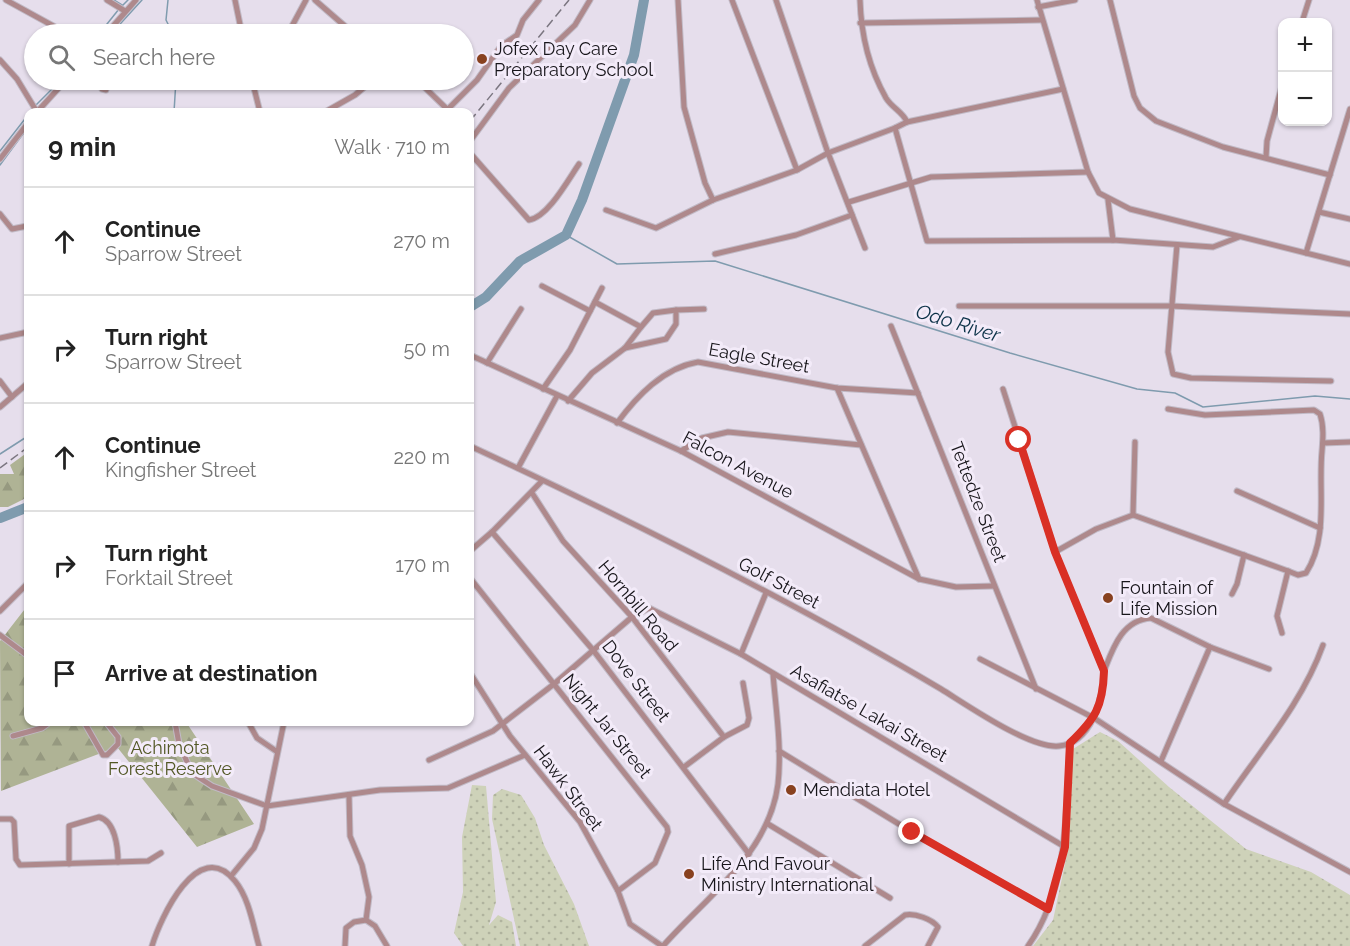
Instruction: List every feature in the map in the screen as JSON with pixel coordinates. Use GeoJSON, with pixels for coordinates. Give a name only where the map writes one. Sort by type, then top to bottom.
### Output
{"type":"FeatureCollection","features":[{"type":"Feature","properties":{"kind":"street"},"geometry":{"type":"LineString","coordinates":[[6,0],[50,24]]}},
{"type":"Feature","properties":{"kind":"street"},"geometry":{"type":"LineString","coordinates":[[107,0],[125,11]]}},
{"type":"Feature","properties":{"kind":"street"},"geometry":{"type":"LineString","coordinates":[[114,24],[136,0]]}},
{"type":"Feature","properties":{"kind":"street"},"geometry":{"type":"LineString","coordinates":[[235,0],[240,24]]}},
{"type":"Feature","properties":{"kind":"street"},"geometry":{"type":"LineString","coordinates":[[293,24],[306,0]]}},
{"type":"Feature","properties":{"kind":"street"},"geometry":{"type":"LineString","coordinates":[[315,0],[343,24]]}},
{"type":"Feature","properties":{"kind":"street"},"geometry":{"type":"LineString","coordinates":[[474,83],[501,46],[517,35],[523,20],[539,0]]}},
{"type":"Feature","properties":{"kind":"street"},"geometry":{"type":"LineString","coordinates":[[474,136],[509,88],[574,25],[590,0]]}},
{"type":"Feature","properties":{"kind":"street"},"geometry":{"type":"LineString","coordinates":[[678,0],[684,107],[705,183],[713,200]]}},
{"type":"Feature","properties":{"kind":"street"},"geometry":{"type":"LineString","coordinates":[[732,0],[797,170]]}},
{"type":"Feature","properties":{"kind":"street"},"geometry":{"type":"LineString","coordinates":[[776,0],[828,153],[865,248]]}},
{"type":"Feature","properties":{"kind":"street"},"geometry":{"type":"LineString","coordinates":[[860,0],[860,23],[870,64],[885,97],[907,122]]}},
{"type":"Feature","properties":{"kind":"street"},"geometry":{"type":"LineString","coordinates":[[1075,0],[1037,3],[1093,186],[1108,200],[1130,209],[1350,264]]}},
{"type":"Feature","properties":{"kind":"street"},"geometry":{"type":"LineString","coordinates":[[1110,0],[1134,96],[1140,108],[1156,122],[1223,147],[1330,175]]}},
{"type":"Feature","properties":{"kind":"street"},"geometry":{"type":"LineString","coordinates":[[1303,18],[1309,0]]}},
{"type":"Feature","properties":{"kind":"street"},"geometry":{"type":"LineString","coordinates":[[860,23],[1041,20]]}},
{"type":"Feature","properties":{"kind":"street"},"geometry":{"type":"LineString","coordinates":[[0,60],[17,78],[24,90]]}},
{"type":"Feature","properties":{"kind":"street"},"geometry":{"type":"LineString","coordinates":[[606,210],[653,229],[713,200],[797,170],[828,153],[907,122],[1063,89]]}},
{"type":"Feature","properties":{"kind":"street"},"geometry":{"type":"LineString","coordinates":[[24,90],[35,108]]}},
{"type":"Feature","properties":{"kind":"street"},"geometry":{"type":"LineString","coordinates":[[41,108],[57,90]]}},
{"type":"Feature","properties":{"kind":"street"},"geometry":{"type":"LineString","coordinates":[[254,90],[259,108]]}},
{"type":"Feature","properties":{"kind":"street"},"geometry":{"type":"LineString","coordinates":[[332,108],[361,90]]}},
{"type":"Feature","properties":{"kind":"street"},"geometry":{"type":"LineString","coordinates":[[426,90],[443,108]]}},
{"type":"Feature","properties":{"kind":"street"},"geometry":{"type":"LineString","coordinates":[[449,108],[467,90]]}},
{"type":"Feature","properties":{"kind":"street"},"geometry":{"type":"LineString","coordinates":[[1266,157],[1267,141],[1278,101]]}},
{"type":"Feature","properties":{"kind":"street"},"geometry":{"type":"LineString","coordinates":[[1306,253],[1350,109]]}},
{"type":"Feature","properties":{"kind":"street"},"geometry":{"type":"LineString","coordinates":[[0,159],[24,128]]}},
{"type":"Feature","properties":{"kind":"street"},"geometry":{"type":"LineString","coordinates":[[895,128],[927,241],[1113,240],[1214,247],[1239,237]]}},
{"type":"Feature","properties":{"kind":"street"},"geometry":{"type":"LineString","coordinates":[[1342,138],[1350,140]]}},
{"type":"Feature","properties":{"kind":"street"},"geometry":{"type":"LineString","coordinates":[[474,158],[529,220],[538,216],[554,200],[579,164]]}},
{"type":"Feature","properties":{"kind":"street"},"geometry":{"type":"LineString","coordinates":[[849,202],[931,177],[1088,172]]}},
{"type":"Feature","properties":{"kind":"street"},"geometry":{"type":"LineString","coordinates":[[1108,200],[1113,240]]}},
{"type":"Feature","properties":{"kind":"street"},"geometry":{"type":"LineString","coordinates":[[1320,212],[1350,219]]}},
{"type":"Feature","properties":{"kind":"street"},"geometry":{"type":"LineString","coordinates":[[0,214],[12,229],[24,227]]}},
{"type":"Feature","properties":{"kind":"street"},"geometry":{"type":"LineString","coordinates":[[715,254],[796,235],[852,215]]}},
{"type":"Feature","properties":{"kind":"street"},"geometry":{"type":"LineString","coordinates":[[1177,245],[1168,352],[1173,374],[1191,378],[1331,381]]}},
{"type":"Feature","properties":{"kind":"street"},"geometry":{"type":"LineString","coordinates":[[542,286],[590,311]]}},
{"type":"Feature","properties":{"kind":"street"},"geometry":{"type":"LineString","coordinates":[[543,390],[570,350],[602,288]]}},
{"type":"Feature","properties":{"kind":"street"},"geometry":{"type":"LineString","coordinates":[[595,302],[642,327]]}},
{"type":"Feature","properties":{"kind":"street"},"geometry":{"type":"LineString","coordinates":[[959,306],[1171,306],[1350,314]]}},
{"type":"Feature","properties":{"kind":"street"},"geometry":{"type":"LineString","coordinates":[[487,363],[521,309]]}},
{"type":"Feature","properties":{"kind":"street"},"geometry":{"type":"LineString","coordinates":[[568,401],[592,373],[625,348],[653,313],[704,309]]}},
{"type":"Feature","properties":{"kind":"street"},"geometry":{"type":"LineString","coordinates":[[625,348],[666,339],[676,324],[675,310]]}},
{"type":"Feature","properties":{"kind":"street","name":"Tettedze Street"},"geometry":{"type":"LineString","coordinates":[[891,326],[1036,690]]}},
{"type":"Feature","properties":{"kind":"street"},"geometry":{"type":"LineString","coordinates":[[0,338],[24,333]]}},
{"type":"Feature","properties":{"kind":"street","name":"Falcon Avenue"},"geometry":{"type":"LineString","coordinates":[[474,357],[543,390],[681,450],[919,579],[956,587],[994,586]]}},
{"type":"Feature","properties":{"kind":"street","name":"Eagle Street"},"geometry":{"type":"LineString","coordinates":[[617,423],[638,395],[671,372],[686,364],[698,362],[837,388],[918,393]]}},
{"type":"Feature","properties":{"kind":"street"},"geometry":{"type":"LineString","coordinates":[[0,381],[12,397]]}},
{"type":"Feature","properties":{"kind":"street"},"geometry":{"type":"LineString","coordinates":[[0,407],[24,386]]}},
{"type":"Feature","properties":{"kind":"street"},"geometry":{"type":"LineString","coordinates":[[837,388],[919,579]]}},
{"type":"Feature","properties":{"kind":"street"},"geometry":{"type":"LineString","coordinates":[[1003,388],[1055,552],[1104,671]]}},
{"type":"Feature","properties":{"kind":"street"},"geometry":{"type":"LineString","coordinates":[[518,468],[557,396]]}},
{"type":"Feature","properties":{"kind":"street"},"geometry":{"type":"LineString","coordinates":[[1055,552],[1096,529],[1133,515],[1298,575],[1306,573],[1311,566],[1320,528],[1322,418],[1314,410],[1205,415],[1168,410]]}},
{"type":"Feature","properties":{"kind":"street"},"geometry":{"type":"LineString","coordinates":[[681,450],[702,438],[728,432],[861,446]]}},
{"type":"Feature","properties":{"kind":"street"},"geometry":{"type":"LineString","coordinates":[[1133,515],[1135,441]]}},
{"type":"Feature","properties":{"kind":"street"},"geometry":{"type":"LineString","coordinates":[[1323,443],[1350,442]]}},
{"type":"Feature","properties":{"kind":"street","name":"Golf Street"},"geometry":{"type":"LineString","coordinates":[[474,448],[766,593],[894,661],[1006,728],[1051,746],[1070,743]]}},
{"type":"Feature","properties":{"kind":"street"},"geometry":{"type":"LineString","coordinates":[[474,547],[492,532],[542,481]]}},
{"type":"Feature","properties":{"kind":"street"},"geometry":{"type":"LineString","coordinates":[[1237,491],[1320,528]]}},
{"type":"Feature","properties":{"kind":"street","name":"Hornbill Road"},"geometry":{"type":"LineString","coordinates":[[532,493],[563,541],[632,616],[724,737]]}},
{"type":"Feature","properties":{"kind":"street","name":"Dove Street"},"geometry":{"type":"LineString","coordinates":[[492,532],[592,650],[749,854]]}},
{"type":"Feature","properties":{"kind":"street"},"geometry":{"type":"LineString","coordinates":[[1232,594],[1244,555]]}},
{"type":"Feature","properties":{"kind":"street"},"geometry":{"type":"LineString","coordinates":[[1282,633],[1277,616],[1288,571]]}},
{"type":"Feature","properties":{"kind":"street","name":"Night Jar Street"},"geometry":{"type":"LineString","coordinates":[[474,583],[667,827],[668,832],[656,863],[618,891]]}},
{"type":"Feature","properties":{"kind":"street"},"geometry":{"type":"LineString","coordinates":[[0,611],[24,587]]}},
{"type":"Feature","properties":{"kind":"street"},"geometry":{"type":"LineString","coordinates":[[741,654],[766,593]]}},
{"type":"Feature","properties":{"kind":"street","name":"Asafiatse Lakai Street"},"geometry":{"type":"LineString","coordinates":[[632,616],[645,609],[655,610],[741,654],[1065,847]]}},
{"type":"Feature","properties":{"kind":"street"},"geometry":{"type":"LineString","coordinates":[[429,760],[483,736],[502,724],[554,684],[632,616]]}},
{"type":"Feature","properties":{"kind":"street"},"geometry":{"type":"LineString","coordinates":[[1028,946],[1048,909],[1065,847],[1070,743],[1094,718],[1103,690],[1104,671],[1118,637],[1143,618],[1151,618],[1210,646],[1269,669]]}},
{"type":"Feature","properties":{"kind":"street"},"geometry":{"type":"LineString","coordinates":[[0,635],[24,653]]}},
{"type":"Feature","properties":{"kind":"street"},"geometry":{"type":"LineString","coordinates":[[1224,804],[1251,763],[1276,733],[1316,665],[1323,645]]}},
{"type":"Feature","properties":{"kind":"street"},"geometry":{"type":"LineString","coordinates":[[1161,761],[1210,646]]}},
{"type":"Feature","properties":{"kind":"street"},"geometry":{"type":"LineString","coordinates":[[980,659],[1094,718],[1224,804],[1350,872]]}},
{"type":"Feature","properties":{"kind":"street"},"geometry":{"type":"LineString","coordinates":[[662,946],[749,854],[768,824],[778,783],[779,751],[773,674]]}},
{"type":"Feature","properties":{"kind":"street","name":"Hawk Street"},"geometry":{"type":"LineString","coordinates":[[474,679],[525,755],[580,822],[618,891],[634,929],[662,946]]}},
{"type":"Feature","properties":{"kind":"street"},"geometry":{"type":"LineString","coordinates":[[684,768],[724,737],[749,722],[743,683]]}},
{"type":"Feature","properties":{"kind":"street"},"geometry":{"type":"LineString","coordinates":[[13,736],[45,726]]}},
{"type":"Feature","properties":{"kind":"street"},"geometry":{"type":"LineString","coordinates":[[86,726],[103,755],[107,755],[118,744],[117,737],[109,726]]}},
{"type":"Feature","properties":{"kind":"street"},"geometry":{"type":"LineString","coordinates":[[176,726],[179,744],[192,773],[212,786],[267,806],[380,790],[448,788],[525,755]]}},
{"type":"Feature","properties":{"kind":"street"},"geometry":{"type":"LineString","coordinates":[[250,726],[258,738],[276,751]]}},
{"type":"Feature","properties":{"kind":"street"},"geometry":{"type":"LineString","coordinates":[[231,876],[254,848],[267,806],[276,751],[283,726]]}},
{"type":"Feature","properties":{"kind":"street"},"geometry":{"type":"LineString","coordinates":[[779,751],[912,832],[1048,909]]}},
{"type":"Feature","properties":{"kind":"street"},"geometry":{"type":"LineString","coordinates":[[349,795],[350,836],[362,865],[369,897],[366,920]]}},
{"type":"Feature","properties":{"kind":"street"},"geometry":{"type":"LineString","coordinates":[[69,864],[69,826],[99,817],[107,822],[116,840],[118,862]]}},
{"type":"Feature","properties":{"kind":"street"},"geometry":{"type":"LineString","coordinates":[[0,819],[11,819],[14,822],[16,859],[20,865],[148,861],[161,853]]}},
{"type":"Feature","properties":{"kind":"street"},"geometry":{"type":"LineString","coordinates":[[768,824],[890,898]]}},
{"type":"Feature","properties":{"kind":"street"},"geometry":{"type":"LineString","coordinates":[[152,946],[167,908],[178,890],[194,876],[212,868],[231,876],[245,899],[259,946]]}},
{"type":"Feature","properties":{"kind":"street"},"geometry":{"type":"LineString","coordinates":[[865,946],[905,915],[911,914],[935,923],[938,927],[928,946]]}},
{"type":"Feature","properties":{"kind":"street"},"geometry":{"type":"LineString","coordinates":[[345,946],[346,928],[354,922],[366,920],[375,926],[387,946]]}},
{"type":"Feature","properties":{"kind":"green space"},"geometry":{"type":"Polygon","coordinates":[[[24,455],[24,499],[8,507],[0,507],[0,474],[14,474],[10,465],[24,455]]]}},
{"type":"Feature","properties":{"kind":"green space","name":"Achimota Forest Reserve"},"geometry":{"type":"Polygon","coordinates":[[[24,610],[24,726],[189,726],[254,824],[197,847],[117,747],[1,791],[0,641],[24,610]]]}},
{"type":"Feature","properties":{"kind":"green space"},"geometry":{"type":"Polygon","coordinates":[[[1100,732],[1118,741],[1169,787],[1246,849],[1311,872],[1350,895],[1350,946],[1033,946],[1053,920],[1069,845],[1073,749],[1100,732]]]}},
{"type":"Feature","properties":{"kind":"green space"},"geometry":{"type":"Polygon","coordinates":[[[472,785],[486,786],[496,902],[489,925],[498,915],[512,922],[516,946],[463,946],[454,933],[463,892],[462,837],[472,785]]]}},
{"type":"Feature","properties":{"kind":"green space"},"geometry":{"type":"Polygon","coordinates":[[[502,789],[521,795],[535,818],[544,845],[574,904],[589,946],[520,946],[492,819],[493,795],[502,789]]]}},
{"type":"Feature","properties":{"kind":"waterway"},"geometry":{"type":"LineString","coordinates":[[114,0],[122,5]]}},
{"type":"Feature","properties":{"kind":"waterway"},"geometry":{"type":"LineString","coordinates":[[122,6],[128,0]]}},
{"type":"Feature","properties":{"kind":"waterway"},"geometry":{"type":"LineString","coordinates":[[120,24],[142,0]]}},
{"type":"Feature","properties":{"kind":"waterway"},"geometry":{"type":"LineString","coordinates":[[168,0],[166,20],[168,24]]}},
{"type":"Feature","properties":{"kind":"waterway"},"geometry":{"type":"LineString","coordinates":[[474,304],[486,297],[520,261],[566,235],[582,200],[634,55],[644,0]]}},
{"type":"Feature","properties":{"kind":"waterway"},"geometry":{"type":"LineString","coordinates":[[107,24],[119,9]]}},
{"type":"Feature","properties":{"kind":"waterway"},"geometry":{"type":"LineString","coordinates":[[36,105],[51,90]]}},
{"type":"Feature","properties":{"kind":"waterway"},"geometry":{"type":"LineString","coordinates":[[174,108],[175,90]]}},
{"type":"Feature","properties":{"kind":"waterway"},"geometry":{"type":"LineString","coordinates":[[0,151],[24,120]]}},
{"type":"Feature","properties":{"kind":"waterway"},"geometry":{"type":"LineString","coordinates":[[0,165],[24,132]]}},
{"type":"Feature","properties":{"kind":"waterway","name":"Odo River"},"geometry":{"type":"LineString","coordinates":[[566,235],[617,264],[715,261],[1010,353],[1137,389],[1175,393],[1203,407],[1315,396],[1350,399]]}},
{"type":"Feature","properties":{"kind":"waterway"},"geometry":{"type":"LineString","coordinates":[[0,454],[24,439]]}},
{"type":"Feature","properties":{"kind":"waterway"},"geometry":{"type":"LineString","coordinates":[[0,518],[24,509]]}},
{"type":"Feature","properties":{"kind":"railway"},"geometry":{"type":"LineString","coordinates":[[474,116],[569,0]]}},
{"type":"Feature","properties":{"kind":"railway"},"geometry":{"type":"LineString","coordinates":[[0,468],[24,450]]}},
{"type":"Feature","properties":{"kind":"place","name":"Jofex Day Care Preparatory School"},"geometry":{"type":"Point","coordinates":[482,59]}},
{"type":"Feature","properties":{"kind":"place","name":"Fountain of Life Mission"},"geometry":{"type":"Point","coordinates":[1108,598]}},
{"type":"Feature","properties":{"kind":"place","name":"Mendiata Hotel"},"geometry":{"type":"Point","coordinates":[791,790]}},
{"type":"Feature","properties":{"kind":"place","name":"Life And Favour Ministry International"},"geometry":{"type":"Point","coordinates":[689,874]}},
{"type":"Feature","properties":{"kind":"route"},"geometry":{"type":"LineString","coordinates":[[912,832],[1048,909],[1065,847],[1070,743],[1094,718],[1103,690],[1104,671],[1055,552],[1019,440]]}}]}
